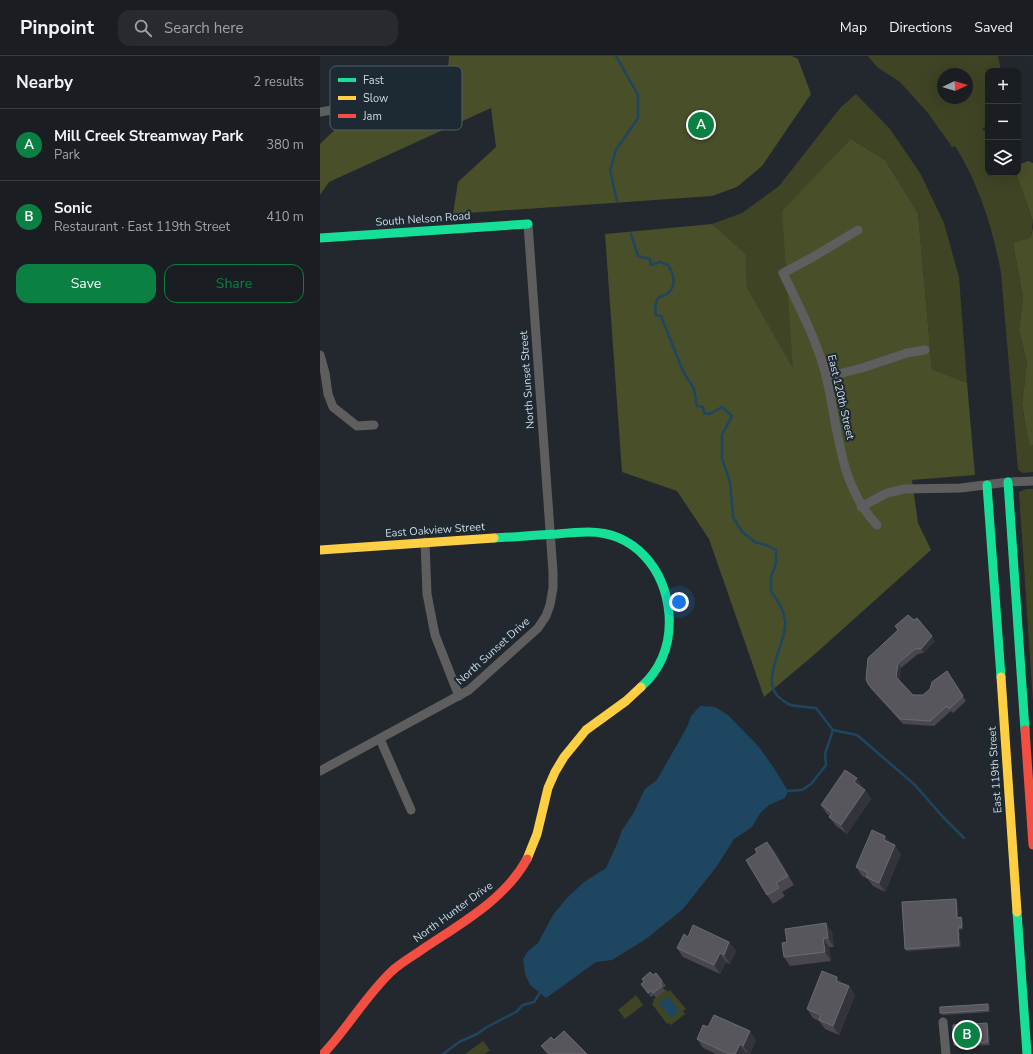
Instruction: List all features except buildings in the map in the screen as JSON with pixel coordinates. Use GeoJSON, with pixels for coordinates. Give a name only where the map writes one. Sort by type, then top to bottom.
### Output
{"type":"FeatureCollection","features":[{"type":"Feature","properties":{"kind":"street"},"geometry":{"type":"LineString","coordinates":[[320,112],[330,110]]}},
{"type":"Feature","properties":{"kind":"street","name":"South Nelson Road"},"geometry":{"type":"LineString","coordinates":[[320,238],[528,224]]}},
{"type":"Feature","properties":{"kind":"street","name":"North Sunset Street"},"geometry":{"type":"LineString","coordinates":[[528,224],[551,534]]}},
{"type":"Feature","properties":{"kind":"street","name":"East 120th Street"},"geometry":{"type":"LineString","coordinates":[[858,230],[783,273],[809,326],[826,377],[845,467],[854,494],[861,507],[877,525]]}},
{"type":"Feature","properties":{"kind":"street"},"geometry":{"type":"LineString","coordinates":[[826,377],[862,368],[902,355],[925,350]]}},
{"type":"Feature","properties":{"kind":"street"},"geometry":{"type":"LineString","coordinates":[[320,355],[325,373],[328,394],[333,406],[357,426],[374,425]]}},
{"type":"Feature","properties":{"kind":"street"},"geometry":{"type":"LineString","coordinates":[[861,507],[887,493],[905,489],[961,488],[1008,482],[1033,481]]}},
{"type":"Feature","properties":{"kind":"street"},"geometry":{"type":"LineString","coordinates":[[1008,482],[1033,845]]}},
{"type":"Feature","properties":{"kind":"street","name":"East 119th Street"},"geometry":{"type":"LineString","coordinates":[[987,485],[1027,1054]]}},
{"type":"Feature","properties":{"kind":"street","name":"North Hunter Drive"},"geometry":{"type":"LineString","coordinates":[[321,1054],[340,1037],[360,1010],[364,1002],[393,970],[476,913],[501,893],[510,883],[521,868],[530,851],[540,824],[548,789],[562,759],[583,734],[635,693],[647,682],[660,665],[665,653],[670,630],[669,606],[663,582],[647,557],[626,542],[604,534],[588,532],[551,534]]}},
{"type":"Feature","properties":{"kind":"street","name":"East Oakview Street"},"geometry":{"type":"LineString","coordinates":[[320,550],[551,534]]}},
{"type":"Feature","properties":{"kind":"street","name":"North Sunset Drive"},"geometry":{"type":"LineString","coordinates":[[320,771],[469,690],[538,628],[546,616],[550,605],[553,588],[551,534]]}},
{"type":"Feature","properties":{"kind":"street"},"geometry":{"type":"LineString","coordinates":[[425,542],[427,594],[435,635],[459,696]]}},
{"type":"Feature","properties":{"kind":"street"},"geometry":{"type":"LineString","coordinates":[[380,739],[411,810]]}},
{"type":"Feature","properties":{"kind":"street"},"geometry":{"type":"LineString","coordinates":[[943,1022],[946,1054]]}},
{"type":"Feature","properties":{"kind":"green space"},"geometry":{"type":"Polygon","coordinates":[[[449,56],[792,56],[798,59],[811,94],[762,166],[737,187],[712,196],[453,214],[458,182],[496,147],[491,108],[462,121],[462,66],[448,66],[449,56]]]}},
{"type":"Feature","properties":{"kind":"green space"},"geometry":{"type":"Polygon","coordinates":[[[868,56],[998,56],[1000,68],[985,68],[985,127],[982,129],[985,131],[985,176],[1017,176],[1033,221],[1031,237],[1013,243],[1023,298],[1019,330],[1027,363],[1022,404],[1029,445],[1033,445],[1033,472],[1023,473],[1018,470],[1001,273],[994,240],[984,207],[964,161],[955,146],[952,147],[928,113],[900,82],[877,67],[868,56]]]}},
{"type":"Feature","properties":{"kind":"green space"},"geometry":{"type":"Polygon","coordinates":[[[856,94],[890,129],[920,173],[944,223],[959,277],[967,383],[932,369],[918,213],[885,160],[851,139],[793,370],[747,287],[746,254],[712,224],[742,213],[779,186],[841,107],[856,94]]]}},
{"type":"Feature","properties":{"kind":"green space"},"geometry":{"type":"Polygon","coordinates":[[[335,130],[443,130],[329,182],[320,195],[320,144],[335,130]]]}},
{"type":"Feature","properties":{"kind":"green space"},"geometry":{"type":"Polygon","coordinates":[[[851,139],[885,160],[918,213],[932,369],[967,383],[975,475],[912,480],[918,523],[931,550],[815,654],[764,697],[709,539],[677,491],[622,472],[605,234],[712,224],[746,254],[747,287],[793,369],[782,211],[851,139]]]}},
{"type":"Feature","properties":{"kind":"green space"},"geometry":{"type":"Polygon","coordinates":[[[1028,161],[1033,163],[1033,221],[1017,176],[1021,176],[1021,164],[1028,161]]]}},
{"type":"Feature","properties":{"kind":"green space"},"geometry":{"type":"Polygon","coordinates":[[[1033,227],[1033,445],[1029,445],[1022,404],[1027,363],[1019,330],[1023,298],[1013,243],[1031,237],[1033,227]]]}},
{"type":"Feature","properties":{"kind":"green space"},"geometry":{"type":"Polygon","coordinates":[[[1026,489],[1033,489],[1033,702],[1019,492],[1026,489]]]}},
{"type":"Feature","properties":{"kind":"green space"},"geometry":{"type":"Polygon","coordinates":[[[666,989],[668,992],[670,990],[686,1009],[683,1011],[685,1014],[671,1025],[669,1023],[667,1024],[652,1004],[654,1002],[653,1000],[666,989]]]}},
{"type":"Feature","properties":{"kind":"green space"},"geometry":{"type":"Polygon","coordinates":[[[636,995],[643,1005],[625,1019],[618,1010],[636,995]]]}},
{"type":"Feature","properties":{"kind":"green space"},"geometry":{"type":"Polygon","coordinates":[[[483,1041],[490,1050],[485,1054],[465,1054],[483,1041]]]}},
{"type":"Feature","properties":{"kind":"water"},"geometry":{"type":"Polygon","coordinates":[[[700,706],[715,707],[728,715],[759,747],[788,791],[785,798],[769,805],[761,812],[752,827],[734,839],[717,866],[683,909],[646,939],[612,960],[596,962],[546,998],[530,985],[525,974],[523,959],[528,951],[538,943],[553,915],[566,899],[584,882],[606,868],[622,830],[633,814],[645,789],[657,780],[687,727],[691,716],[700,706]]]}},
{"type":"Feature","properties":{"kind":"water"},"geometry":{"type":"Polygon","coordinates":[[[668,996],[679,1011],[671,1018],[659,1003],[668,996]]]}},
{"type":"Feature","properties":{"kind":"waterway"},"geometry":{"type":"LineString","coordinates":[[616,56],[638,95],[638,118],[616,150],[610,170],[617,201]]}},
{"type":"Feature","properties":{"kind":"waterway"},"geometry":{"type":"LineString","coordinates":[[631,234],[638,256],[650,259],[651,265],[660,262],[668,265],[671,271],[674,282],[673,286],[668,293],[658,298],[655,306],[656,315],[661,316],[683,371],[694,389],[697,406],[703,407],[704,413],[710,414],[722,407],[732,416],[722,435],[722,459],[730,482],[733,517],[742,532],[755,542],[776,550],[776,564],[771,577],[771,591],[782,609],[785,621],[785,630],[773,673],[772,683],[774,692],[788,704],[816,708],[833,730],[857,735],[915,785],[964,838]]}},
{"type":"Feature","properties":{"kind":"waterway"},"geometry":{"type":"LineString","coordinates":[[787,791],[802,790],[811,784],[826,765],[825,754],[833,730]]}},
{"type":"Feature","properties":{"kind":"waterway"},"geometry":{"type":"LineString","coordinates":[[443,1054],[459,1042],[477,1034],[516,1012],[523,1005],[534,1002],[541,991]]}},
{"type":"Feature","properties":{"kind":"traffic: fast"},"geometry":{"type":"LineString","coordinates":[[320,238],[528,224]]}},
{"type":"Feature","properties":{"kind":"traffic: fast"},"geometry":{"type":"LineString","coordinates":[[1008,482],[1025,730]]}},
{"type":"Feature","properties":{"kind":"traffic: fast"},"geometry":{"type":"LineString","coordinates":[[987,485],[1001,677]]}},
{"type":"Feature","properties":{"kind":"traffic: fast"},"geometry":{"type":"LineString","coordinates":[[494,538],[580,532],[605,534],[620,538],[645,556],[654,568],[661,582],[666,598],[669,614],[669,635],[660,663],[649,679],[641,687]]}},
{"type":"Feature","properties":{"kind":"traffic: fast"},"geometry":{"type":"LineString","coordinates":[[1017,912],[1027,1054]]}},
{"type":"Feature","properties":{"kind":"traffic: slow"},"geometry":{"type":"LineString","coordinates":[[320,550],[494,538]]}},
{"type":"Feature","properties":{"kind":"traffic: slow"},"geometry":{"type":"LineString","coordinates":[[1001,677],[1017,912]]}},
{"type":"Feature","properties":{"kind":"traffic: slow"},"geometry":{"type":"LineString","coordinates":[[527,859],[537,834],[548,788],[564,757],[586,730],[626,701],[641,687]]}},
{"type":"Feature","properties":{"kind":"traffic: jam"},"geometry":{"type":"LineString","coordinates":[[1025,730],[1033,845]]}},
{"type":"Feature","properties":{"kind":"traffic: jam"},"geometry":{"type":"LineString","coordinates":[[323,1054],[374,990],[393,970],[464,922],[493,900],[517,874],[527,859]]}},
{"type":"Feature","properties":{"kind":"place","name":"Mill Creek Streamway Park"},"geometry":{"type":"Point","coordinates":[701,125]}},
{"type":"Feature","properties":{"kind":"place","name":"Sonic"},"geometry":{"type":"Point","coordinates":[967,1035]}}]}
